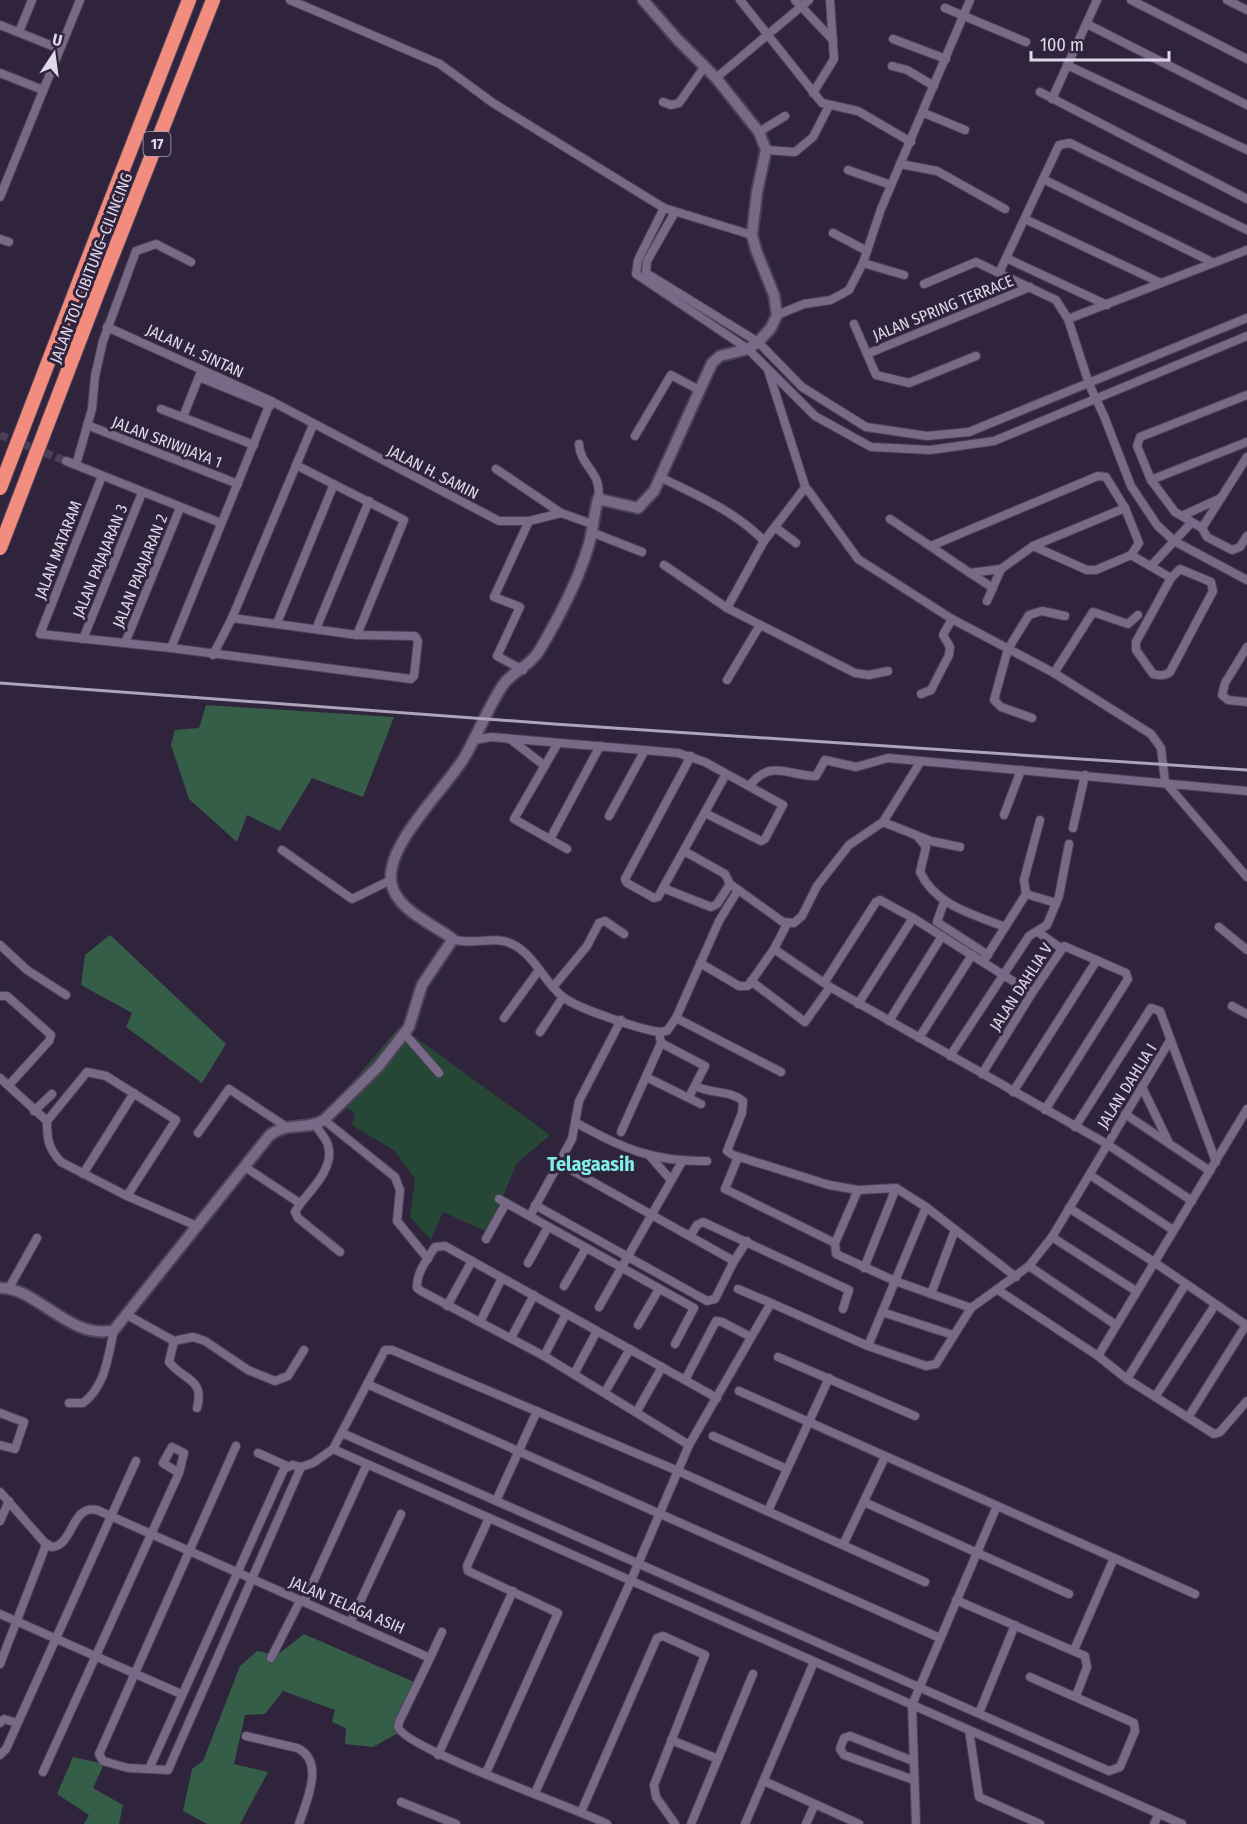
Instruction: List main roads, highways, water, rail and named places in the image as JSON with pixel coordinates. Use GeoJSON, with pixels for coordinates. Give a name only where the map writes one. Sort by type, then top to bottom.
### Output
{"type":"FeatureCollection","features":[{"type":"Feature","properties":{"kind":"highway","name":"JALAN TOL CIBITUNG–CILINCING"},"geometry":{"type":"LineString","coordinates":[[0,488],[189,0]]}},
{"type":"Feature","properties":{"kind":"highway","name":"JALAN TOL CIBITUNG–CILINCING"},"geometry":{"type":"LineString","coordinates":[[0,548],[213,0]]}},
{"type":"Feature","properties":{"kind":"tunnel"},"geometry":{"type":"LineString","coordinates":[[0,435],[66,461]]}},
{"type":"Feature","properties":{"kind":"railway"},"geometry":{"type":"LineString","coordinates":[[0,683],[554,724],[1247,770]]}},
{"type":"Feature","properties":{"kind":"district","name":"Telagaasih"},"geometry":{"type":"Point","coordinates":[591,1164]}}]}
